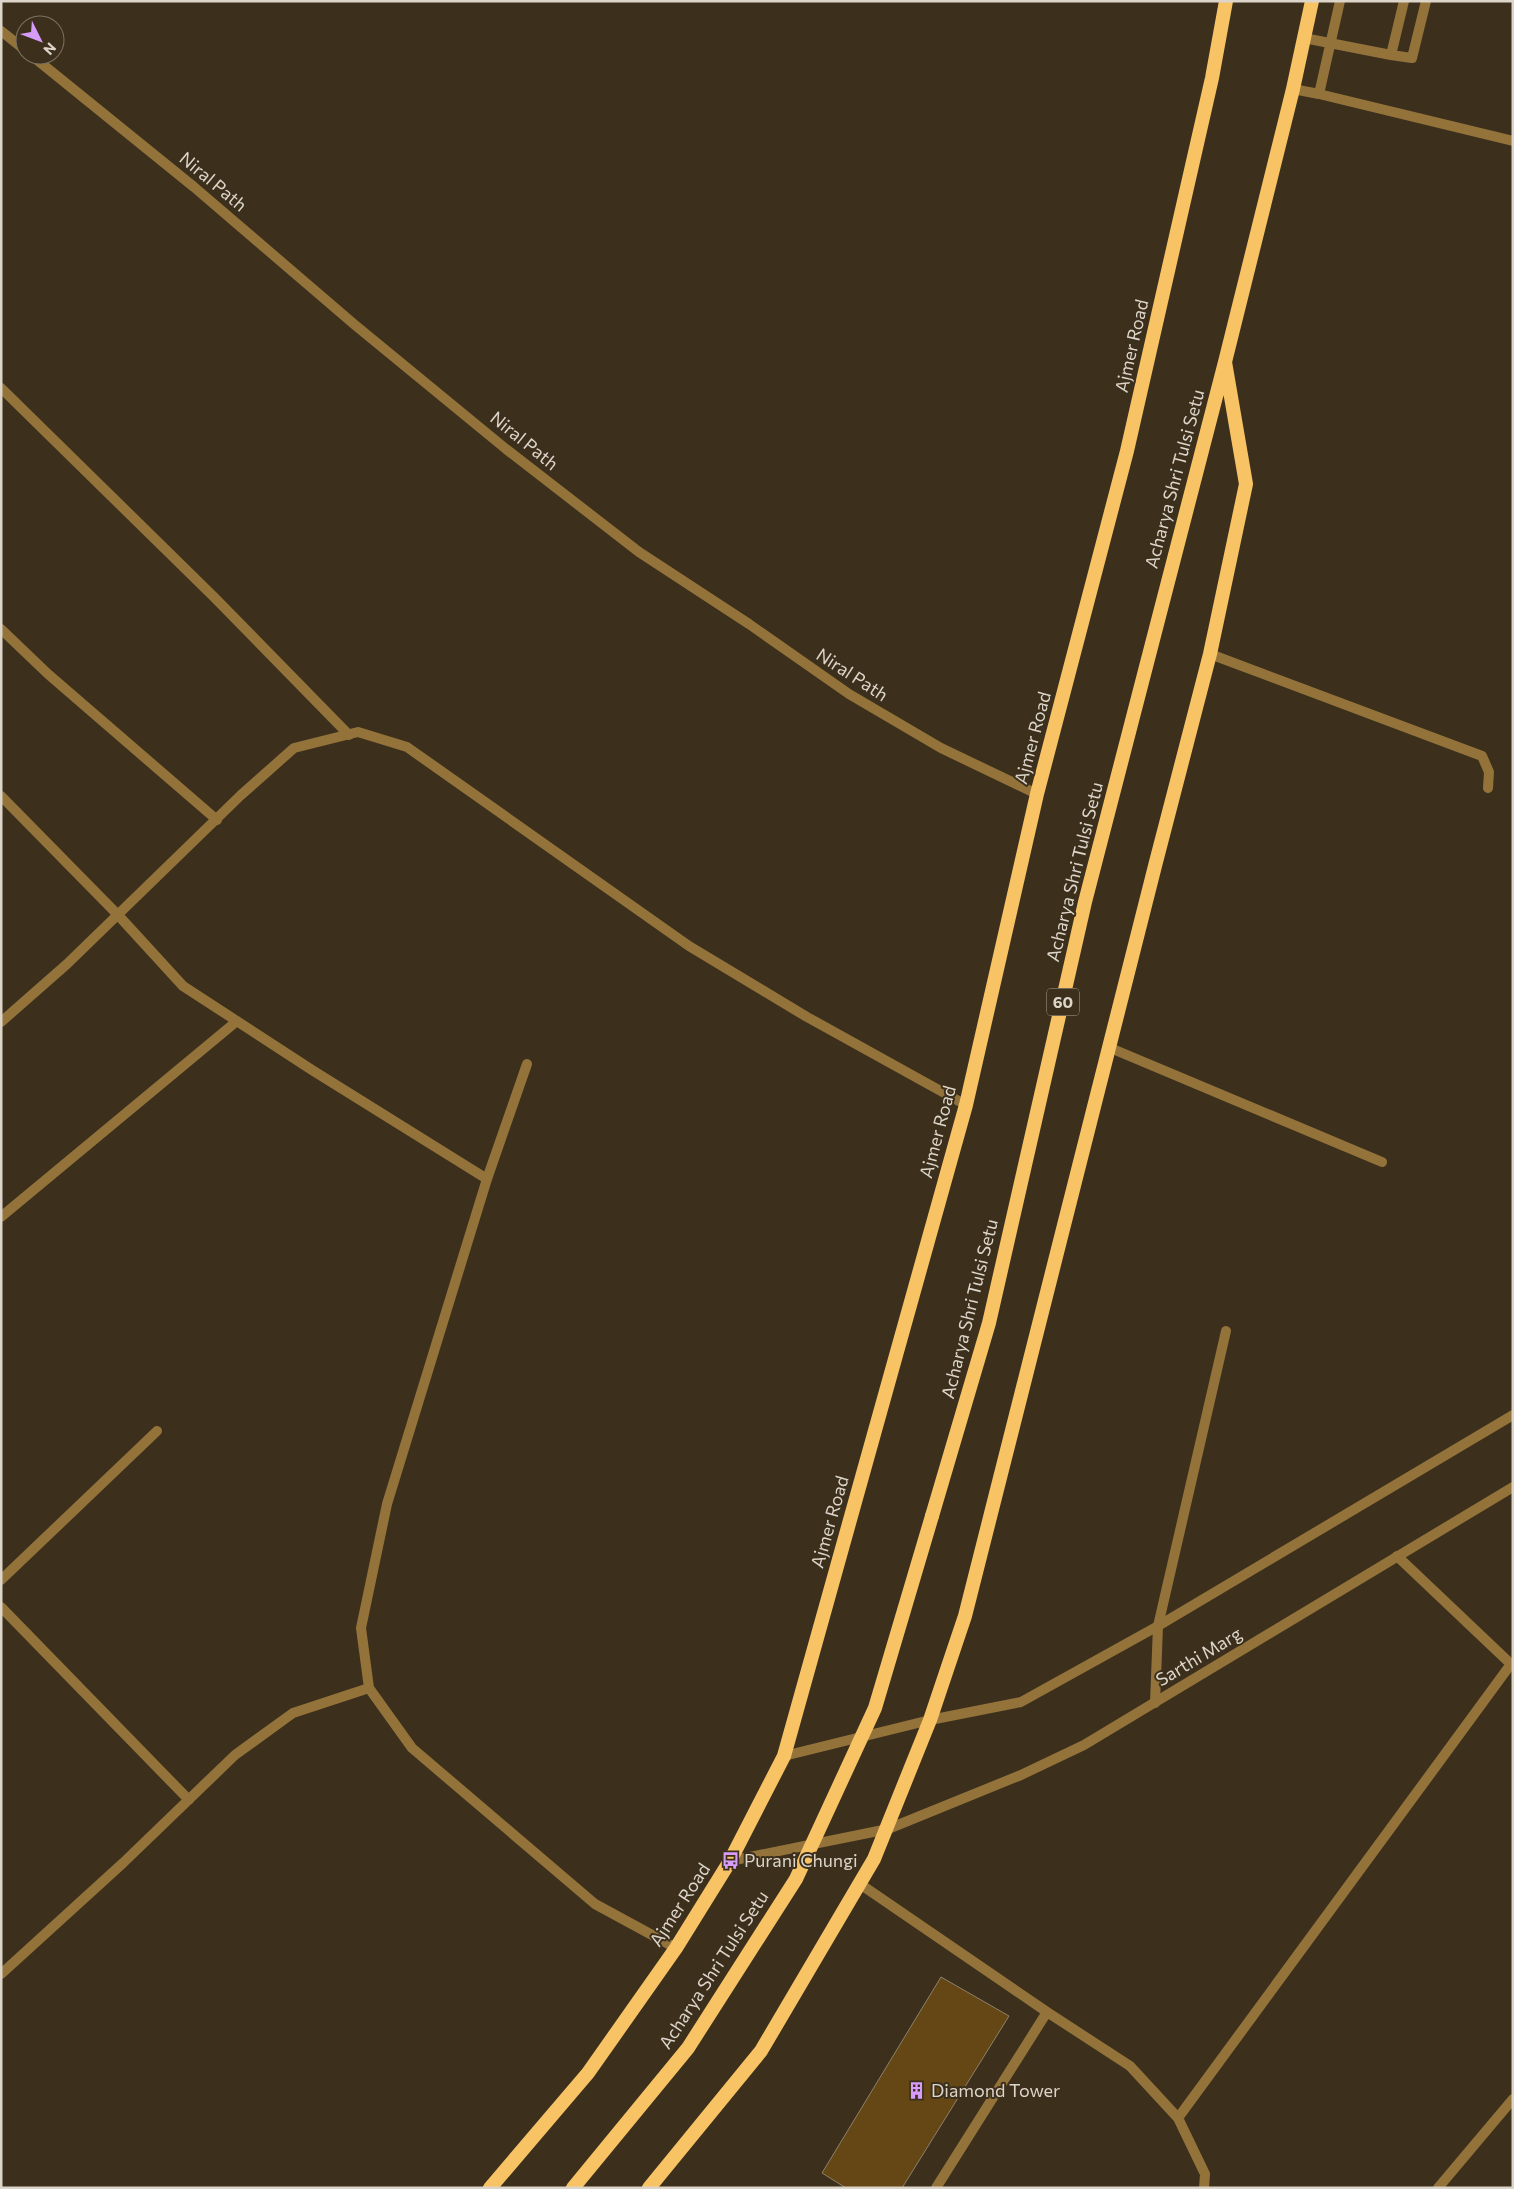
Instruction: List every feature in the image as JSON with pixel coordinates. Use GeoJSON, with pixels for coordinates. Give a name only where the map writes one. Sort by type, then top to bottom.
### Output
{"type":"FeatureCollection","features":[{"type":"Feature","properties":{"kind":"highway","name":"Ajmer Road"},"geometry":{"type":"LineString","coordinates":[[490,2188],[588,2073],[676,1948],[730,1861],[784,1756],[966,1105],[1037,794],[1127,451],[1212,78],[1226,1]]}},
{"type":"Feature","properties":{"kind":"highway"},"geometry":{"type":"LineString","coordinates":[[649,2188],[761,2051],[874,1859],[888,1829],[930,1720],[965,1616],[1108,1047],[1210,654],[1246,484],[1225,362],[1312,1]]}},
{"type":"Feature","properties":{"kind":"highway","name":"Acharya Shri Tulsi Setu"},"geometry":{"type":"LineString","coordinates":[[573,2188],[688,2048],[796,1879],[875,1708],[989,1323],[1085,902],[1225,362]]}},
{"type":"Feature","properties":{"kind":"street"},"geometry":{"type":"LineString","coordinates":[[1319,94],[1340,1]]}},
{"type":"Feature","properties":{"kind":"street"},"geometry":{"type":"LineString","coordinates":[[1391,55],[1404,1]]}},
{"type":"Feature","properties":{"kind":"street"},"geometry":{"type":"LineString","coordinates":[[1304,38],[1412,58],[1426,1]]}},
{"type":"Feature","properties":{"kind":"street"},"geometry":{"type":"LineString","coordinates":[[1,31],[15,42]]}},
{"type":"Feature","properties":{"kind":"street","name":"Niral Path"},"geometry":{"type":"LineString","coordinates":[[43,65],[194,186],[415,374],[639,552],[749,624],[849,694],[941,748],[1037,794]]}},
{"type":"Feature","properties":{"kind":"street"},"geometry":{"type":"LineString","coordinates":[[1292,89],[1513,141]]}},
{"type":"Feature","properties":{"kind":"street"},"geometry":{"type":"LineString","coordinates":[[1,388],[209,592],[349,734]]}},
{"type":"Feature","properties":{"kind":"street"},"geometry":{"type":"LineString","coordinates":[[1,629],[48,674],[217,820]]}},
{"type":"Feature","properties":{"kind":"street"},"geometry":{"type":"LineString","coordinates":[[1210,654],[1482,756],[1489,772],[1488,788]]}},
{"type":"Feature","properties":{"kind":"street"},"geometry":{"type":"LineString","coordinates":[[1,1022],[60,971],[241,795],[294,748],[358,732],[408,747],[690,946],[807,1017],[966,1105]]}},
{"type":"Feature","properties":{"kind":"street"},"geometry":{"type":"LineString","coordinates":[[1,796],[118,915],[183,986],[312,1070],[487,1179]]}},
{"type":"Feature","properties":{"kind":"street"},"geometry":{"type":"LineString","coordinates":[[1,1217],[236,1020]]}},
{"type":"Feature","properties":{"kind":"street"},"geometry":{"type":"LineString","coordinates":[[1108,1047],[1382,1162]]}},
{"type":"Feature","properties":{"kind":"street"},"geometry":{"type":"LineString","coordinates":[[527,1064],[487,1179],[387,1504],[361,1628],[369,1688],[412,1748],[596,1904],[676,1948]]}},
{"type":"Feature","properties":{"kind":"street"},"geometry":{"type":"LineString","coordinates":[[1154,1703],[1158,1626],[1226,1331]]}},
{"type":"Feature","properties":{"kind":"street"},"geometry":{"type":"LineString","coordinates":[[784,1756],[930,1720],[1021,1702],[1158,1626],[1513,1415]]}},
{"type":"Feature","properties":{"kind":"street"},"geometry":{"type":"LineString","coordinates":[[1,1580],[158,1431]]}},
{"type":"Feature","properties":{"kind":"street","name":"Sarthi Marg"},"geometry":{"type":"LineString","coordinates":[[730,1861],[888,1829],[1021,1775],[1084,1745],[1513,1487]]}},
{"type":"Feature","properties":{"kind":"street"},"geometry":{"type":"LineString","coordinates":[[1178,2118],[1512,1665],[1397,1556]]}},
{"type":"Feature","properties":{"kind":"street"},"geometry":{"type":"LineString","coordinates":[[1,1607],[189,1800]]}},
{"type":"Feature","properties":{"kind":"street"},"geometry":{"type":"LineString","coordinates":[[1,1974],[235,1755],[293,1713],[369,1688]]}},
{"type":"Feature","properties":{"kind":"street"},"geometry":{"type":"LineString","coordinates":[[860,1884],[1047,2012],[1130,2066],[1178,2118],[1205,2174],[1204,2188]]}},
{"type":"Feature","properties":{"kind":"street"},"geometry":{"type":"LineString","coordinates":[[936,2188],[1047,2012]]}},
{"type":"Feature","properties":{"kind":"street"},"geometry":{"type":"LineString","coordinates":[[1438,2188],[1513,2099]]}},
{"type":"Feature","properties":{"kind":"building","name":"Diamond Tower"},"geometry":{"type":"Polygon","coordinates":[[[941,1977],[1009,2016],[902,2188],[846,2188],[822,2173],[941,1977]]]}},
{"type":"Feature","properties":{"kind":"place","name":"Purani Chungi"},"geometry":{"type":"Point","coordinates":[730,1861]}},
{"type":"Feature","properties":{"kind":"place","name":"Diamond Tower"},"geometry":{"type":"Point","coordinates":[917,2091]}}]}
